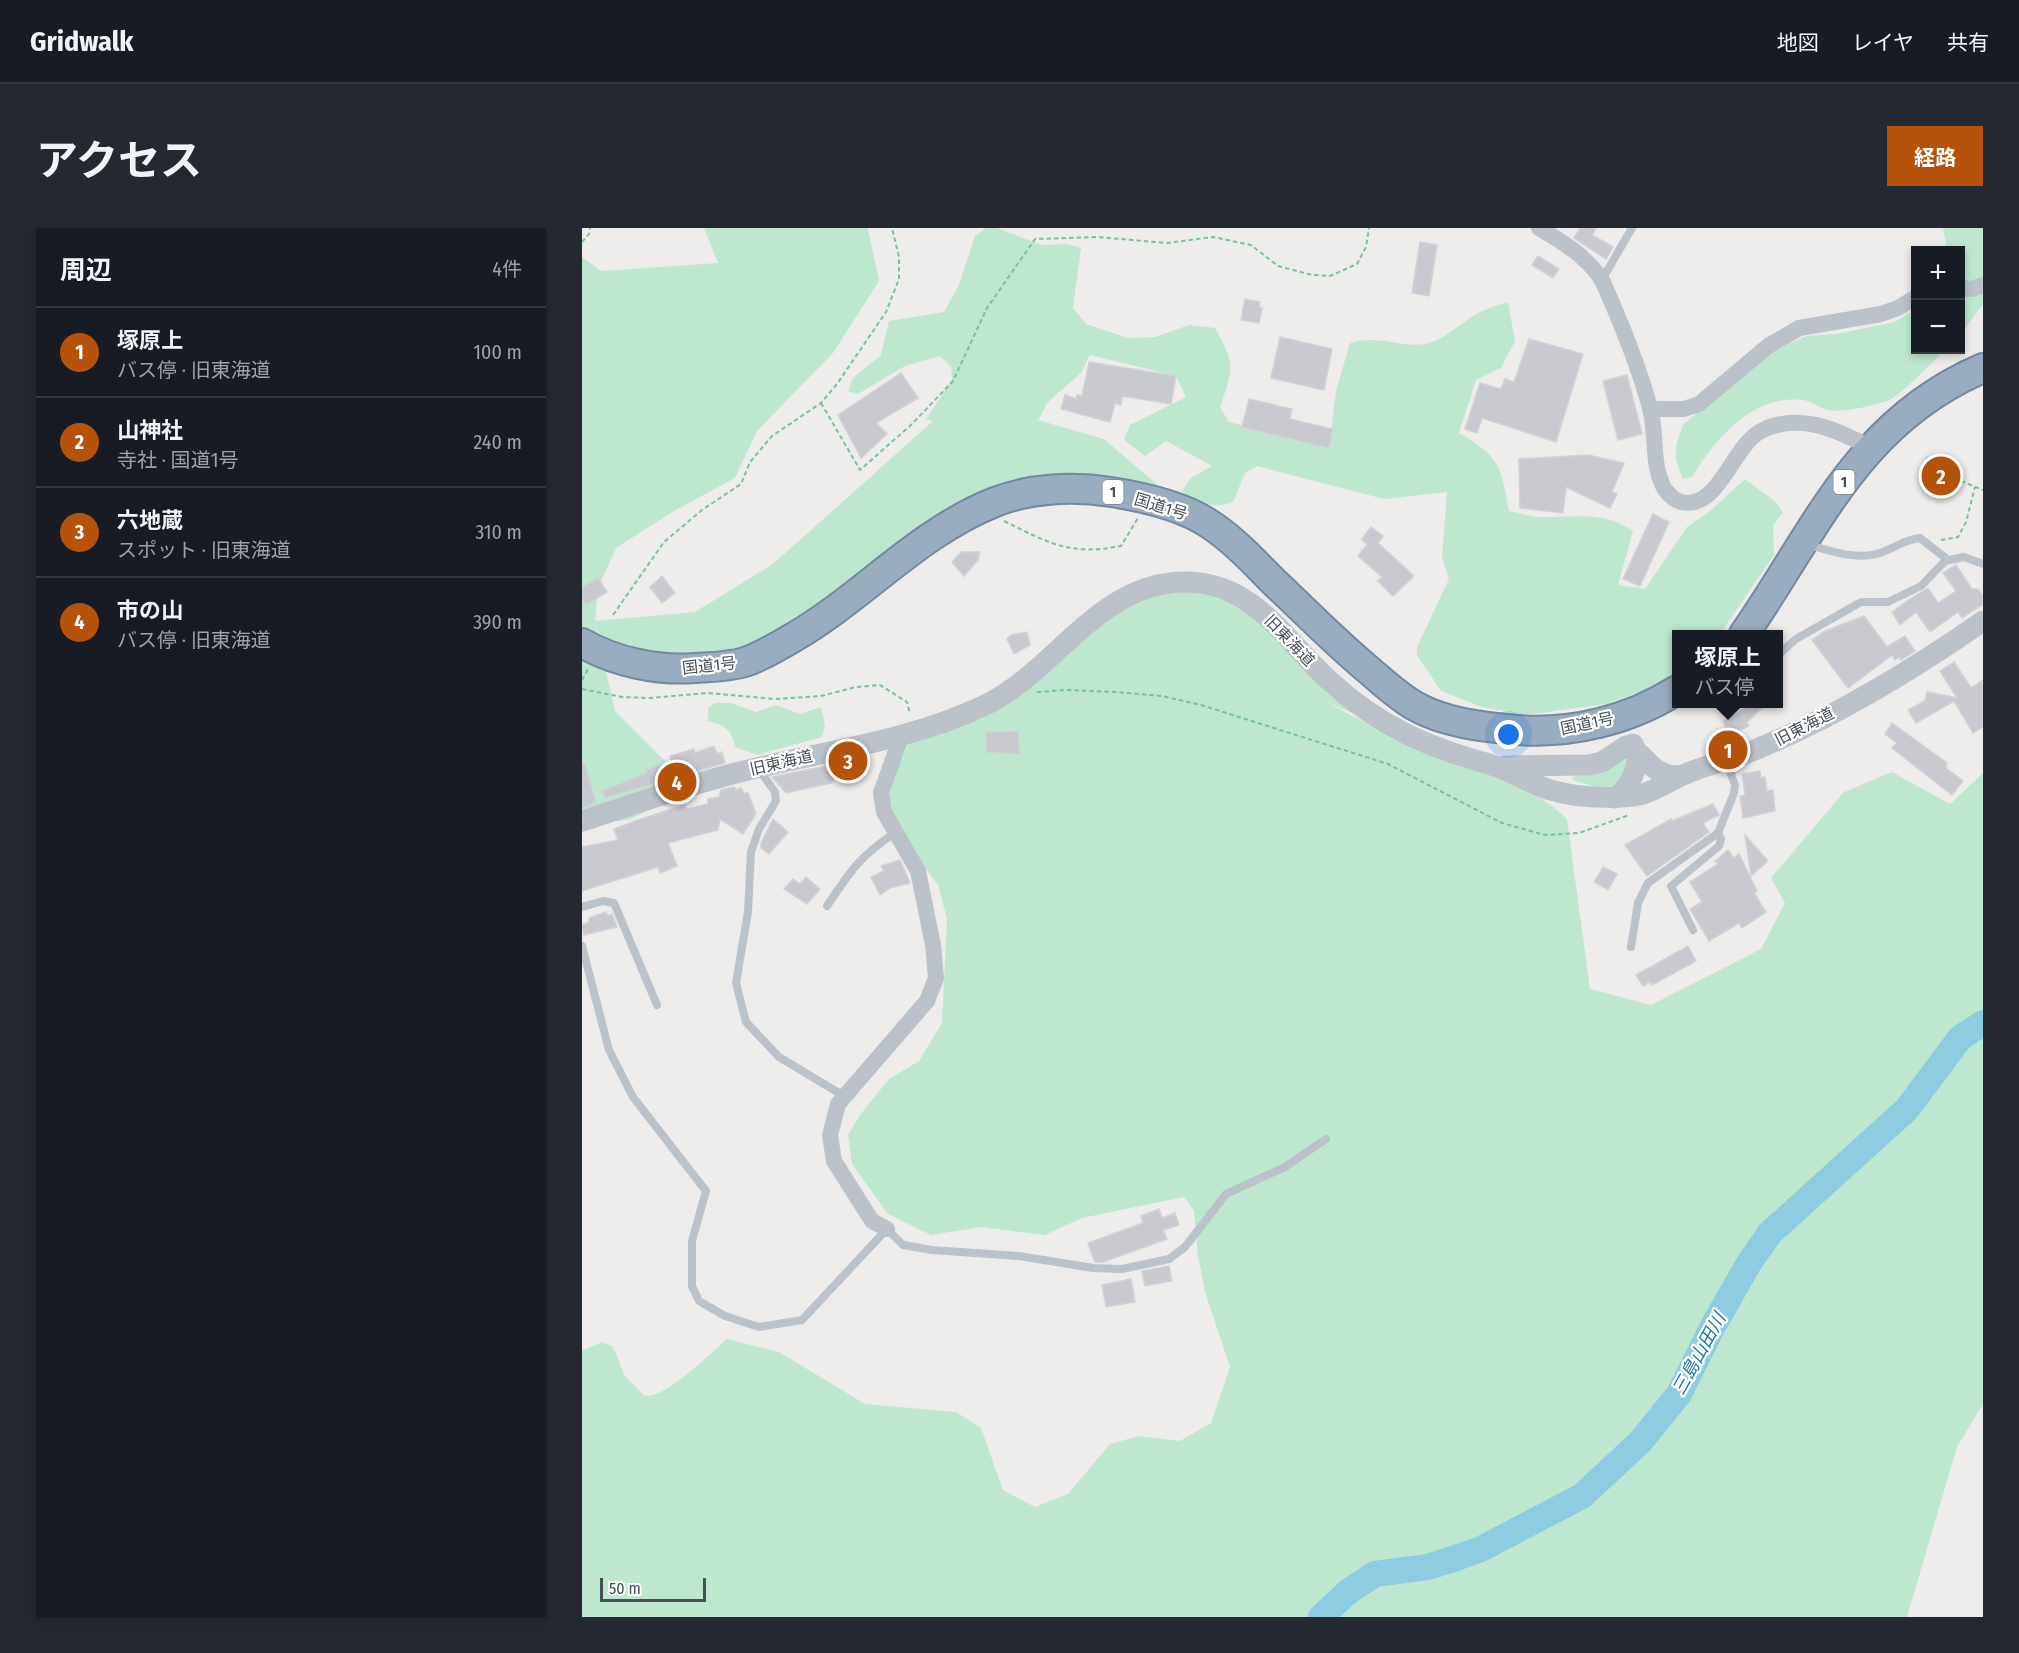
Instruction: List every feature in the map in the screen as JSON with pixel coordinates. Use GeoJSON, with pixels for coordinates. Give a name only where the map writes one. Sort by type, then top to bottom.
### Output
{"type":"FeatureCollection","features":[{"type":"Feature","properties":{"kind":"highway","name":"1"},"geometry":{"type":"LineString","coordinates":[[1747,630],[1802,543],[1869,447],[1914,405],[1983,368]]}},
{"type":"Feature","properties":{"kind":"highway","name":"国道1号"},"geometry":{"type":"LineString","coordinates":[[585,656],[681,670],[727,666],[747,661],[816,624],[925,540],[958,520],[994,502],[1020,494],[1082,488],[1112,492],[1176,508],[1209,523],[1238,546],[1341,647],[1416,706],[1441,717],[1484,727],[1534,731],[1583,727],[1625,737],[1672,695]]}},
{"type":"Feature","properties":{"kind":"street"},"geometry":{"type":"LineString","coordinates":[[1539,228],[1574,250],[1594,267],[1602,280],[1650,409],[1655,459],[1661,482],[1667,493],[1678,501],[1692,504],[1701,501],[1711,493],[1749,439],[1762,430],[1788,423],[1811,423],[1845,434],[1869,447]]}},
{"type":"Feature","properties":{"kind":"street"},"geometry":{"type":"LineString","coordinates":[[1965,289],[1972,290],[1983,285]]}},
{"type":"Feature","properties":{"kind":"street"},"geometry":{"type":"LineString","coordinates":[[1650,409],[1670,411],[1699,404],[1768,346],[1799,328],[1881,314],[1911,300]]}},
{"type":"Feature","properties":{"kind":"street","name":"旧東海道"},"geometry":{"type":"LineString","coordinates":[[582,821],[758,768],[908,732],[984,706],[1015,686],[1097,615],[1135,592],[1162,584],[1186,581],[1201,583],[1219,587],[1249,600],[1330,681],[1370,714],[1431,748],[1494,765],[1547,789],[1570,795],[1615,798],[1634,797],[1658,790],[1681,776],[1781,739],[1925,662],[1983,621]]}},
{"type":"Feature","properties":{"kind":"street"},"geometry":{"type":"LineString","coordinates":[[887,1229],[872,1221],[834,1161],[830,1136],[838,1104],[927,1001],[936,978],[933,945],[918,872],[884,812],[881,793],[908,732]]}},
{"type":"Feature","properties":{"kind":"street"},"geometry":{"type":"LineString","coordinates":[[1494,765],[1566,767],[1602,762],[1625,737]]}},
{"type":"Feature","properties":{"kind":"street"},"geometry":{"type":"LineString","coordinates":[[1625,737],[1644,761],[1660,772],[1681,776]]}},
{"type":"Feature","properties":{"kind":"street"},"geometry":{"type":"LineString","coordinates":[[1615,798],[1627,788],[1631,780],[1625,737]]}},
{"type":"Feature","properties":{"kind":"street"},"geometry":{"type":"LineString","coordinates":[[1566,767],[1559,773],[1558,779],[1570,795]]}},
{"type":"Feature","properties":{"kind":"lane"},"geometry":{"type":"LineString","coordinates":[[1602,280],[1632,228]]}},
{"type":"Feature","properties":{"kind":"lane"},"geometry":{"type":"LineString","coordinates":[[1802,543],[1833,553],[1874,555],[1888,550],[1904,539],[1920,538],[1948,560]]}},
{"type":"Feature","properties":{"kind":"lane"},"geometry":{"type":"LineString","coordinates":[[1783,650],[1796,639],[1861,602],[1888,602],[1921,586],[1948,560],[1964,557],[1983,564]]}},
{"type":"Feature","properties":{"kind":"lane"},"geometry":{"type":"LineString","coordinates":[[1631,947],[1638,903],[1648,883],[1719,833],[1734,794],[1735,785],[1726,760]]}},
{"type":"Feature","properties":{"kind":"lane"},"geometry":{"type":"LineString","coordinates":[[758,768],[775,792],[776,801],[759,829],[751,852],[748,912],[736,983],[743,1012],[746,1022],[779,1057],[844,1096]]}},
{"type":"Feature","properties":{"kind":"lane"},"geometry":{"type":"LineString","coordinates":[[827,906],[852,868],[868,851],[897,832]]}},
{"type":"Feature","properties":{"kind":"lane"},"geometry":{"type":"LineString","coordinates":[[1693,930],[1671,886],[1719,846],[1721,839],[1719,833]]}},
{"type":"Feature","properties":{"kind":"lane"},"geometry":{"type":"LineString","coordinates":[[582,907],[603,901],[614,903],[657,1005]]}},
{"type":"Feature","properties":{"kind":"lane"},"geometry":{"type":"LineString","coordinates":[[582,946],[609,1050],[633,1097],[706,1191],[692,1241],[692,1286],[699,1301],[725,1316],[759,1327],[802,1320],[887,1229],[903,1245],[932,1250],[1019,1256],[1093,1268],[1122,1269],[1169,1259],[1185,1247],[1227,1194],[1285,1167],[1326,1139]]}},
{"type":"Feature","properties":{"kind":"path"},"geometry":{"type":"LineString","coordinates":[[582,242],[590,234],[590,228]]}},
{"type":"Feature","properties":{"kind":"path"},"geometry":{"type":"LineString","coordinates":[[613,615],[664,542],[702,510],[741,484],[750,462],[772,436],[821,403],[886,312],[898,279],[899,257],[892,228]]}},
{"type":"Feature","properties":{"kind":"path"},"geometry":{"type":"LineString","coordinates":[[821,403],[860,470],[912,424],[952,381],[987,308],[1035,239],[1096,237],[1167,243],[1214,237],[1251,245],[1278,266],[1312,275],[1330,276],[1357,264],[1366,247],[1369,228]]}},
{"type":"Feature","properties":{"kind":"path"},"geometry":{"type":"LineString","coordinates":[[1954,478],[1983,490]]}},
{"type":"Feature","properties":{"kind":"path"},"geometry":{"type":"LineString","coordinates":[[1920,538],[1939,540],[1958,537],[1966,522],[1975,487]]}},
{"type":"Feature","properties":{"kind":"path"},"geometry":{"type":"LineString","coordinates":[[998,520],[1060,547],[1088,551],[1121,546],[1138,518],[1145,516]]}},
{"type":"Feature","properties":{"kind":"path"},"geometry":{"type":"LineString","coordinates":[[582,680],[585,656]]}},
{"type":"Feature","properties":{"kind":"path"},"geometry":{"type":"LineString","coordinates":[[582,689],[622,697],[649,698],[708,693],[775,699],[821,696],[856,687],[879,685],[894,691],[907,702],[908,732]]}},
{"type":"Feature","properties":{"kind":"path"},"geometry":{"type":"LineString","coordinates":[[1015,686],[1030,693],[1065,690],[1116,692],[1162,696],[1201,705],[1388,764],[1502,823],[1545,835],[1579,833],[1633,814]]}},
{"type":"Feature","properties":{"kind":"green space"},"geometry":{"type":"Polygon","coordinates":[[[704,228],[868,228],[879,281],[833,353],[757,431],[735,478],[674,511],[616,548],[598,588],[595,621],[695,612],[773,564],[933,421],[926,419],[952,380],[951,367],[940,356],[905,366],[858,394],[848,391],[853,378],[881,355],[889,321],[944,312],[959,285],[975,236],[986,228],[997,228],[1042,245],[1067,244],[1081,248],[1073,308],[1086,324],[1128,338],[1155,337],[1189,325],[1215,328],[1229,358],[1230,374],[1220,407],[1229,422],[1329,447],[1336,391],[1350,343],[1380,340],[1425,344],[1444,336],[1477,314],[1508,302],[1515,341],[1501,368],[1476,380],[1459,433],[1491,456],[1504,483],[1509,511],[1538,517],[1589,516],[1622,524],[1633,531],[1618,585],[1645,589],[1687,527],[1710,511],[1745,479],[1776,502],[1783,513],[1773,525],[1774,555],[1723,630],[1672,630],[1672,676],[1663,684],[1606,704],[1525,715],[1482,707],[1441,691],[1417,655],[1417,647],[1449,579],[1442,558],[1447,492],[1384,499],[1257,466],[1245,473],[1233,502],[1213,505],[1200,501],[1182,491],[1191,478],[1212,466],[1166,441],[1145,456],[1124,440],[1130,425],[1186,397],[1176,376],[1090,355],[1081,373],[1048,402],[1038,420],[1104,439],[1167,493],[1039,485],[778,646],[689,669],[605,653],[595,622],[615,711],[670,766],[663,803],[629,820],[582,824],[582,257],[601,271],[718,263],[704,228]]]}},
{"type":"Feature","properties":{"kind":"green space"},"geometry":{"type":"Polygon","coordinates":[[[1943,228],[1983,228],[1983,304],[1965,329],[1965,246],[1946,246],[1943,228]]]}},
{"type":"Feature","properties":{"kind":"green space"},"geometry":{"type":"Polygon","coordinates":[[[1911,312],[1911,354],[1941,354],[1893,398],[1839,411],[1829,411],[1803,400],[1785,400],[1768,404],[1737,422],[1712,448],[1692,477],[1683,479],[1676,452],[1683,425],[1761,355],[1807,336],[1837,334],[1894,322],[1911,312]]]}},
{"type":"Feature","properties":{"kind":"green space"},"geometry":{"type":"Polygon","coordinates":[[[1201,590],[1266,619],[1378,724],[1322,700],[1406,742],[1496,776],[1534,794],[1567,819],[1590,989],[1651,1005],[1761,949],[1785,903],[1771,878],[1844,792],[1892,772],[1950,804],[1983,773],[1983,1404],[1957,1447],[1907,1617],[582,1617],[582,1351],[602,1342],[613,1347],[625,1376],[645,1396],[654,1395],[676,1383],[727,1339],[779,1352],[865,1404],[956,1412],[981,1428],[1003,1490],[1035,1507],[1068,1494],[1110,1444],[1139,1436],[1180,1441],[1211,1423],[1230,1367],[1205,1292],[1198,1256],[1194,1211],[1184,1197],[1082,1218],[1045,1235],[981,1227],[931,1235],[888,1214],[852,1164],[848,1135],[860,1115],[889,1079],[919,1061],[942,1023],[947,919],[938,885],[884,812],[897,769],[914,731],[1001,695],[1061,646],[1150,593],[1201,590]]]}},
{"type":"Feature","properties":{"kind":"green space"},"geometry":{"type":"Polygon","coordinates":[[[715,703],[731,703],[756,712],[776,705],[800,714],[821,707],[825,726],[822,737],[757,755],[735,747],[727,729],[708,721],[708,708],[715,703]]]}},
{"type":"Feature","properties":{"kind":"green space"},"geometry":{"type":"Polygon","coordinates":[[[1619,758],[1625,760],[1627,767],[1615,786],[1596,787],[1572,780],[1573,777],[1604,771],[1619,758]]]}},
{"type":"Feature","properties":{"kind":"building"},"geometry":{"type":"Polygon","coordinates":[[[1580,228],[1596,228],[1592,235],[1613,247],[1606,259],[1574,238],[1580,228]]]}},
{"type":"Feature","properties":{"kind":"building"},"geometry":{"type":"Polygon","coordinates":[[[1420,242],[1437,245],[1429,296],[1412,293],[1420,242]]]}},
{"type":"Feature","properties":{"kind":"building"},"geometry":{"type":"Polygon","coordinates":[[[1538,256],[1559,269],[1553,278],[1532,265],[1538,256]]]}},
{"type":"Feature","properties":{"kind":"building"},"geometry":{"type":"Polygon","coordinates":[[[1245,299],[1260,302],[1259,307],[1262,308],[1259,323],[1241,320],[1245,299]]]}},
{"type":"Feature","properties":{"kind":"building"},"geometry":{"type":"Polygon","coordinates":[[[1280,337],[1332,349],[1324,390],[1271,378],[1280,337]]]}},
{"type":"Feature","properties":{"kind":"building"},"geometry":{"type":"Polygon","coordinates":[[[1529,339],[1583,354],[1556,442],[1482,418],[1477,433],[1465,429],[1480,383],[1501,389],[1505,379],[1514,382],[1529,339]]]}},
{"type":"Feature","properties":{"kind":"building"},"geometry":{"type":"Polygon","coordinates":[[[1089,362],[1176,376],[1171,404],[1122,396],[1121,405],[1115,403],[1110,422],[1061,409],[1065,395],[1076,399],[1077,395],[1082,396],[1089,362]]]}},
{"type":"Feature","properties":{"kind":"building"},"geometry":{"type":"Polygon","coordinates":[[[901,373],[918,398],[876,423],[887,434],[861,458],[838,415],[901,373]]]}},
{"type":"Feature","properties":{"kind":"building"},"geometry":{"type":"Polygon","coordinates":[[[1627,375],[1642,434],[1618,440],[1603,381],[1627,375]]]}},
{"type":"Feature","properties":{"kind":"building"},"geometry":{"type":"Polygon","coordinates":[[[1249,399],[1292,409],[1290,419],[1333,429],[1329,448],[1242,427],[1249,399]]]}},
{"type":"Feature","properties":{"kind":"building"},"geometry":{"type":"Polygon","coordinates":[[[1588,455],[1624,463],[1612,492],[1617,494],[1610,508],[1566,487],[1563,513],[1520,508],[1519,459],[1588,455]]]}},
{"type":"Feature","properties":{"kind":"building"},"geometry":{"type":"Polygon","coordinates":[[[1927,457],[1948,466],[1942,481],[1921,473],[1927,457]]]}},
{"type":"Feature","properties":{"kind":"building"},"geometry":{"type":"Polygon","coordinates":[[[1653,514],[1669,522],[1640,586],[1623,579],[1653,514]]]}},
{"type":"Feature","properties":{"kind":"building"},"geometry":{"type":"Polygon","coordinates":[[[1371,527],[1383,536],[1378,543],[1414,576],[1393,596],[1378,581],[1382,577],[1358,556],[1367,545],[1362,539],[1371,527]]]}},
{"type":"Feature","properties":{"kind":"building"},"geometry":{"type":"Polygon","coordinates":[[[961,552],[980,552],[978,560],[964,576],[952,562],[961,552]]]}},
{"type":"Feature","properties":{"kind":"building"},"geometry":{"type":"Polygon","coordinates":[[[1956,565],[1972,589],[1978,589],[1983,596],[1983,604],[1962,618],[1958,612],[1930,632],[1916,612],[1900,625],[1892,612],[1928,588],[1938,603],[1956,591],[1943,573],[1956,565]]]}},
{"type":"Feature","properties":{"kind":"building"},"geometry":{"type":"Polygon","coordinates":[[[662,576],[675,593],[662,603],[650,587],[662,576]]]}},
{"type":"Feature","properties":{"kind":"building"},"geometry":{"type":"Polygon","coordinates":[[[598,578],[607,592],[586,605],[582,598],[582,587],[598,578]]]}},
{"type":"Feature","properties":{"kind":"building"},"geometry":{"type":"Polygon","coordinates":[[[1864,616],[1887,647],[1905,636],[1915,651],[1901,660],[1899,657],[1895,660],[1892,655],[1848,688],[1812,640],[1825,631],[1864,616]]]}},
{"type":"Feature","properties":{"kind":"building"},"geometry":{"type":"Polygon","coordinates":[[[1027,632],[1030,645],[1014,654],[1007,639],[1011,635],[1027,632]]]}},
{"type":"Feature","properties":{"kind":"building"},"geometry":{"type":"Polygon","coordinates":[[[1954,662],[1971,688],[1983,680],[1983,727],[1973,733],[1954,701],[1916,723],[1908,710],[1925,701],[1927,692],[1957,698],[1940,671],[1954,662]]]}},
{"type":"Feature","properties":{"kind":"building"},"geometry":{"type":"Polygon","coordinates":[[[1746,708],[1762,708],[1747,722],[1749,726],[1729,735],[1723,721],[1746,708]]]}},
{"type":"Feature","properties":{"kind":"building"},"geometry":{"type":"Polygon","coordinates":[[[1892,723],[1947,763],[1946,768],[1963,781],[1952,795],[1892,748],[1897,743],[1885,734],[1892,723]]]}},
{"type":"Feature","properties":{"kind":"building"},"geometry":{"type":"Polygon","coordinates":[[[1018,731],[1020,754],[986,752],[986,732],[1018,731]]]}},
{"type":"Feature","properties":{"kind":"building"},"geometry":{"type":"Polygon","coordinates":[[[714,746],[717,754],[722,752],[725,763],[605,798],[602,791],[647,773],[646,769],[672,763],[670,756],[694,749],[695,753],[714,746]]]}},
{"type":"Feature","properties":{"kind":"building"},"geometry":{"type":"Polygon","coordinates":[[[582,764],[585,764],[596,803],[582,808],[582,764]]]}},
{"type":"Feature","properties":{"kind":"building"},"geometry":{"type":"Polygon","coordinates":[[[835,764],[836,766],[844,765],[847,776],[832,780],[832,783],[786,793],[772,777],[835,764]]]}},
{"type":"Feature","properties":{"kind":"building"},"geometry":{"type":"Polygon","coordinates":[[[1760,771],[1761,778],[1765,777],[1767,791],[1773,790],[1775,811],[1743,818],[1740,796],[1745,795],[1742,774],[1760,771]]]}},
{"type":"Feature","properties":{"kind":"building"},"geometry":{"type":"Polygon","coordinates":[[[734,787],[736,790],[741,788],[744,794],[748,792],[756,814],[743,834],[720,819],[718,830],[668,843],[677,866],[660,873],[658,867],[582,891],[582,847],[618,840],[614,829],[685,805],[686,809],[708,804],[708,799],[719,797],[721,790],[734,787]]]}},
{"type":"Feature","properties":{"kind":"building"},"geometry":{"type":"Polygon","coordinates":[[[1713,804],[1719,815],[1703,823],[1709,832],[1647,876],[1625,845],[1671,819],[1672,821],[1713,804]]]}},
{"type":"Feature","properties":{"kind":"building"},"geometry":{"type":"Polygon","coordinates":[[[773,819],[788,832],[769,854],[761,848],[761,843],[773,819]]]}},
{"type":"Feature","properties":{"kind":"building"},"geometry":{"type":"Polygon","coordinates":[[[1745,835],[1768,861],[1751,876],[1745,835]]]}},
{"type":"Feature","properties":{"kind":"building"},"geometry":{"type":"Polygon","coordinates":[[[1728,850],[1734,858],[1739,854],[1757,891],[1754,893],[1766,912],[1742,928],[1739,923],[1709,941],[1690,909],[1702,902],[1690,882],[1718,864],[1715,861],[1728,850]]]}},
{"type":"Feature","properties":{"kind":"building"},"geometry":{"type":"Polygon","coordinates":[[[900,860],[910,883],[890,888],[880,895],[871,877],[884,871],[881,866],[900,860]]]}},
{"type":"Feature","properties":{"kind":"building"},"geometry":{"type":"Polygon","coordinates":[[[1603,867],[1617,874],[1608,890],[1594,882],[1603,867]]]}},
{"type":"Feature","properties":{"kind":"building"},"geometry":{"type":"Polygon","coordinates":[[[806,877],[820,889],[807,904],[784,889],[793,879],[800,884],[806,877]]]}},
{"type":"Feature","properties":{"kind":"building"},"geometry":{"type":"Polygon","coordinates":[[[606,912],[608,916],[612,914],[617,927],[584,935],[582,925],[589,922],[589,918],[606,912]]]}},
{"type":"Feature","properties":{"kind":"building"},"geometry":{"type":"Polygon","coordinates":[[[1688,946],[1696,961],[1652,985],[1650,982],[1643,986],[1636,975],[1688,946]]]}},
{"type":"Feature","properties":{"kind":"building"},"geometry":{"type":"Polygon","coordinates":[[[1159,1209],[1162,1218],[1175,1213],[1179,1225],[1163,1230],[1167,1239],[1103,1262],[1095,1262],[1088,1243],[1143,1223],[1141,1216],[1159,1209]]]}},
{"type":"Feature","properties":{"kind":"building"},"geometry":{"type":"Polygon","coordinates":[[[1169,1266],[1172,1281],[1145,1286],[1142,1271],[1169,1266]]]}},
{"type":"Feature","properties":{"kind":"building"},"geometry":{"type":"Polygon","coordinates":[[[1131,1279],[1135,1302],[1106,1307],[1102,1285],[1131,1279]]]}},
{"type":"Feature","properties":{"kind":"waterway","name":"三島山田川"},"geometry":{"type":"LineString","coordinates":[[1321,1617],[1349,1591],[1375,1574],[1428,1567],[1481,1549],[1582,1496],[1640,1442],[1679,1394],[1712,1328],[1749,1263],[1770,1233],[1907,1109],[1960,1038],[1983,1023]]}},
{"type":"Feature","properties":{"kind":"place","name":"山神社"},"geometry":{"type":"Point","coordinates":[1941,476]}},
{"type":"Feature","properties":{"kind":"place","name":"塚原上"},"geometry":{"type":"Point","coordinates":[1728,750]}},
{"type":"Feature","properties":{"kind":"place","name":"六地蔵"},"geometry":{"type":"Point","coordinates":[848,761]}},
{"type":"Feature","properties":{"kind":"place","name":"市の山"},"geometry":{"type":"Point","coordinates":[677,782]}}]}
